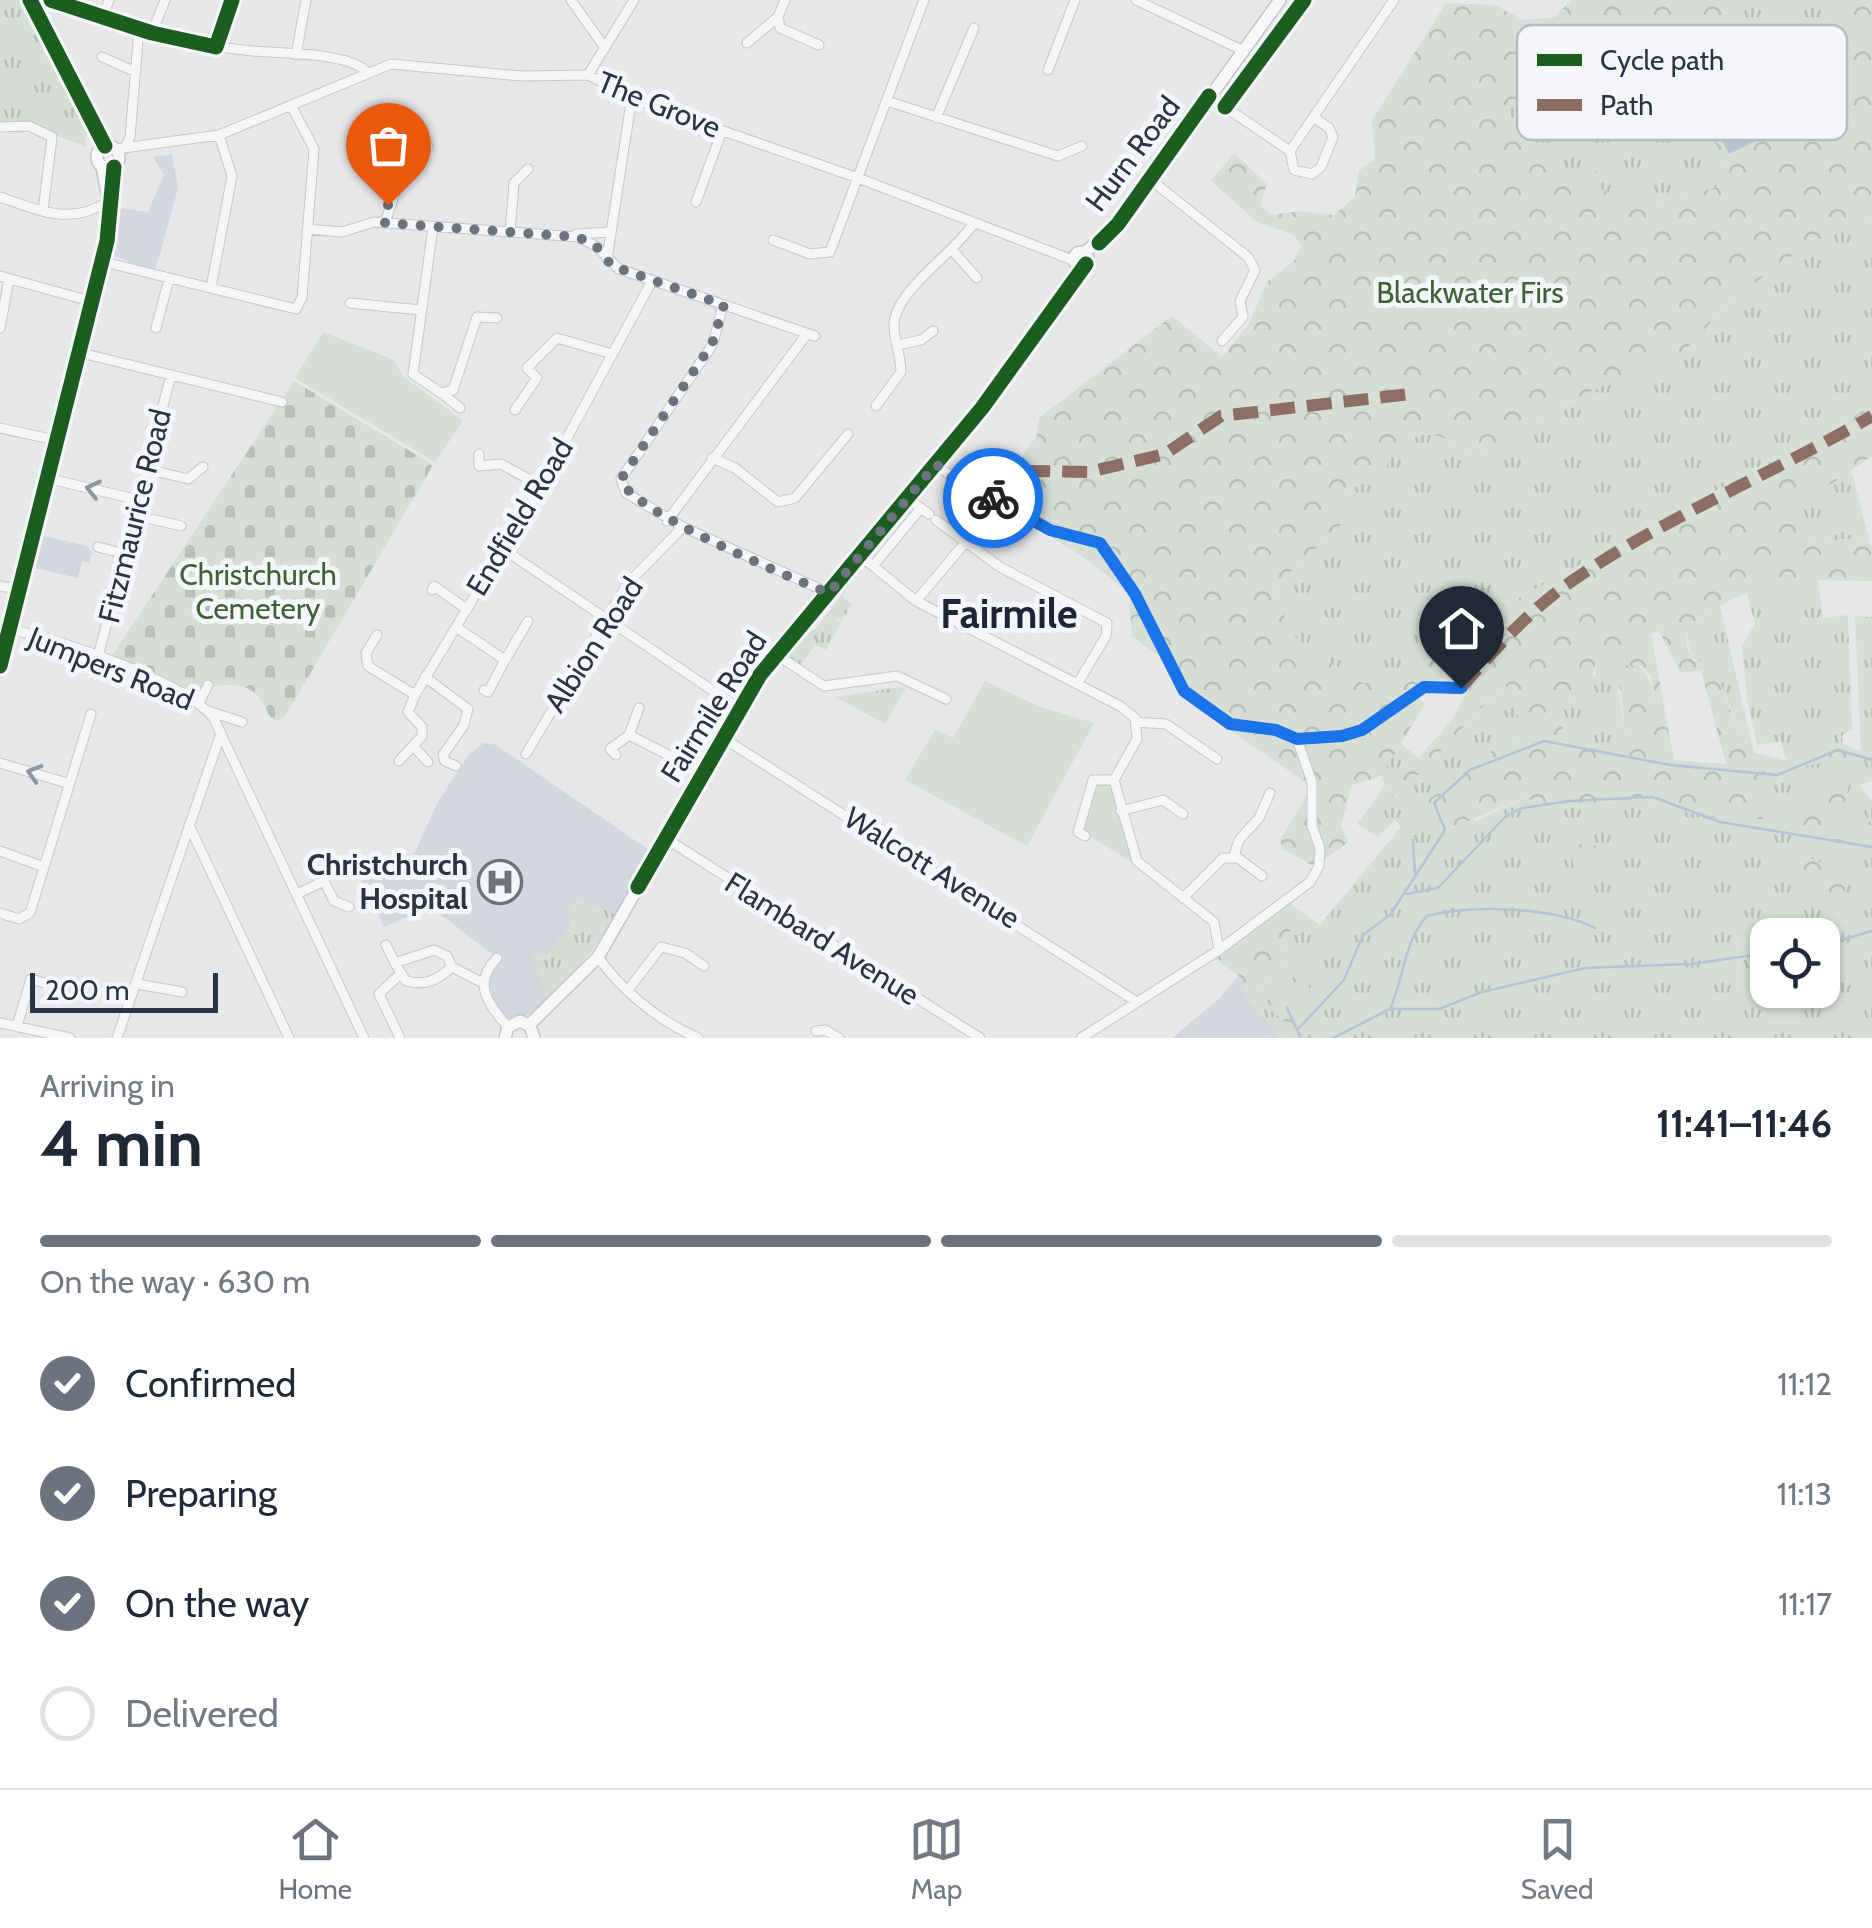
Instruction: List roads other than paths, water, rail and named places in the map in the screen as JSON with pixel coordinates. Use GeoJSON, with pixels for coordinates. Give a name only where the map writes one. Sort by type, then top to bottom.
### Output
{"type":"FeatureCollection","features":[{"type":"Feature","properties":{"kind":"main road"},"geometry":{"type":"LineString","coordinates":[[0,666],[100,262],[100,210],[116,155],[30,0]]}},
{"type":"Feature","properties":{"kind":"main road","name":"Hurn Road"},"geometry":{"type":"LineString","coordinates":[[1081,259],[1151,180],[1280,0]]}},
{"type":"Feature","properties":{"kind":"main road","name":"Fairmile Road"},"geometry":{"type":"LineString","coordinates":[[529,1025],[598,957],[740,709],[777,655],[936,464],[1073,283],[1081,259]]}},
{"type":"Feature","properties":{"kind":"main road"},"geometry":{"type":"LineString","coordinates":[[506,1032],[518,1021],[529,1025],[534,1038]]}},
{"type":"Feature","properties":{"kind":"street"},"geometry":{"type":"LineString","coordinates":[[51,0],[152,33],[216,47],[349,62],[366,71]]}},
{"type":"Feature","properties":{"kind":"street"},"geometry":{"type":"LineString","coordinates":[[103,17],[109,0]]}},
{"type":"Feature","properties":{"kind":"street"},"geometry":{"type":"LineString","coordinates":[[152,33],[165,0]]}},
{"type":"Feature","properties":{"kind":"street"},"geometry":{"type":"LineString","coordinates":[[216,47],[232,0]]}},
{"type":"Feature","properties":{"kind":"street"},"geometry":{"type":"LineString","coordinates":[[296,55],[306,0]]}},
{"type":"Feature","properties":{"kind":"street"},"geometry":{"type":"LineString","coordinates":[[570,0],[605,48],[599,81]]}},
{"type":"Feature","properties":{"kind":"street"},"geometry":{"type":"LineString","coordinates":[[588,76],[634,0]]}},
{"type":"Feature","properties":{"kind":"street"},"geometry":{"type":"LineString","coordinates":[[747,43],[778,18],[785,0]]}},
{"type":"Feature","properties":{"kind":"street"},"geometry":{"type":"LineString","coordinates":[[773,240],[810,254],[830,252],[924,0]]}},
{"type":"Feature","properties":{"kind":"street"},"geometry":{"type":"LineString","coordinates":[[1048,70],[1075,0]]}},
{"type":"Feature","properties":{"kind":"street"},"geometry":{"type":"LineString","coordinates":[[1136,0],[1244,51]]}},
{"type":"Feature","properties":{"kind":"street","name":"Hurn Road"},"geometry":{"type":"LineString","coordinates":[[1225,107],[1304,0]]}},
{"type":"Feature","properties":{"kind":"street"},"geometry":{"type":"LineString","coordinates":[[1290,151],[1394,0]]}},
{"type":"Feature","properties":{"kind":"street"},"geometry":{"type":"LineString","coordinates":[[778,18],[780,28],[794,38],[819,45]]}},
{"type":"Feature","properties":{"kind":"street"},"geometry":{"type":"LineString","coordinates":[[936,118],[974,28]]}},
{"type":"Feature","properties":{"kind":"street"},"geometry":{"type":"LineString","coordinates":[[116,155],[130,138],[139,29]]}},
{"type":"Feature","properties":{"kind":"street"},"geometry":{"type":"LineString","coordinates":[[102,57],[136,72]]}},
{"type":"Feature","properties":{"kind":"street"},"geometry":{"type":"LineString","coordinates":[[349,62],[354,77]]}},
{"type":"Feature","properties":{"kind":"street","name":"The Grove"},"geometry":{"type":"LineString","coordinates":[[116,155],[219,135],[292,108],[366,71],[401,63],[522,76],[588,76],[722,130],[1081,259]]}},
{"type":"Feature","properties":{"kind":"street"},"geometry":{"type":"LineString","coordinates":[[606,258],[632,96]]}},
{"type":"Feature","properties":{"kind":"street"},"geometry":{"type":"LineString","coordinates":[[1209,96],[1290,151],[1294,170],[1312,174],[1321,167],[1333,138],[1329,128],[1315,118]]}},
{"type":"Feature","properties":{"kind":"street"},"geometry":{"type":"LineString","coordinates":[[887,101],[1058,156],[1082,146]]}},
{"type":"Feature","properties":{"kind":"street"},"geometry":{"type":"LineString","coordinates":[[100,262],[296,309],[302,298],[314,149],[292,108]]}},
{"type":"Feature","properties":{"kind":"street"},"geometry":{"type":"LineString","coordinates":[[0,127],[29,126],[52,137],[42,210]]}},
{"type":"Feature","properties":{"kind":"street"},"geometry":{"type":"LineString","coordinates":[[696,202],[722,130]]}},
{"type":"Feature","properties":{"kind":"street"},"geometry":{"type":"LineString","coordinates":[[212,288],[232,176],[219,135]]}},
{"type":"Feature","properties":{"kind":"street"},"geometry":{"type":"LineString","coordinates":[[385,223],[407,150],[428,146]]}},
{"type":"Feature","properties":{"kind":"street"},"geometry":{"type":"LineString","coordinates":[[510,233],[514,183],[528,169]]}},
{"type":"Feature","properties":{"kind":"street"},"geometry":{"type":"LineString","coordinates":[[1151,180],[1248,257],[1255,270],[1240,301],[1243,317],[1222,340]]}},
{"type":"Feature","properties":{"kind":"street"},"geometry":{"type":"LineString","coordinates":[[0,197],[65,217],[100,210]]}},
{"type":"Feature","properties":{"kind":"street"},"geometry":{"type":"LineString","coordinates":[[307,229],[342,232],[366,223],[385,223],[510,233],[611,232]]}},
{"type":"Feature","properties":{"kind":"street"},"geometry":{"type":"LineString","coordinates":[[876,406],[899,378],[893,323],[899,306],[953,251],[974,223]]}},
{"type":"Feature","properties":{"kind":"street"},"geometry":{"type":"LineString","coordinates":[[432,227],[413,374],[460,408]]}},
{"type":"Feature","properties":{"kind":"street"},"geometry":{"type":"LineString","coordinates":[[564,235],[588,240],[612,266],[812,335],[712,458],[667,521]]}},
{"type":"Feature","properties":{"kind":"street"},"geometry":{"type":"LineString","coordinates":[[953,251],[977,278]]}},
{"type":"Feature","properties":{"kind":"street"},"geometry":{"type":"LineString","coordinates":[[0,328],[5,277],[90,300]]}},
{"type":"Feature","properties":{"kind":"street"},"geometry":{"type":"LineString","coordinates":[[156,328],[169,278]]}},
{"type":"Feature","properties":{"kind":"street","name":"Endfield Road"},"geometry":{"type":"LineString","coordinates":[[415,696],[541,486],[652,282]]}},
{"type":"Feature","properties":{"kind":"street"},"geometry":{"type":"LineString","coordinates":[[350,303],[420,310]]}},
{"type":"Feature","properties":{"kind":"street"},"geometry":{"type":"LineString","coordinates":[[724,305],[712,344],[621,479],[626,493],[667,521],[826,592]]}},
{"type":"Feature","properties":{"kind":"street"},"geometry":{"type":"LineString","coordinates":[[443,394],[457,386],[478,314],[497,318]]}},
{"type":"Feature","properties":{"kind":"street"},"geometry":{"type":"LineString","coordinates":[[898,344],[921,340],[932,332]]}},
{"type":"Feature","properties":{"kind":"street"},"geometry":{"type":"LineString","coordinates":[[515,410],[537,378],[528,368],[557,338],[612,354]]}},
{"type":"Feature","properties":{"kind":"street"},"geometry":{"type":"LineString","coordinates":[[77,352],[282,402]]}},
{"type":"Feature","properties":{"kind":"street","name":"Fitzmaurice Road"},"geometry":{"type":"LineString","coordinates":[[98,657],[171,375]]}},
{"type":"Feature","properties":{"kind":"street"},"geometry":{"type":"LineString","coordinates":[[0,428],[55,440]]}},
{"type":"Feature","properties":{"kind":"street"},"geometry":{"type":"LineString","coordinates":[[712,458],[735,468],[778,502],[787,502],[796,498],[844,436]]}},
{"type":"Feature","properties":{"kind":"street"},"geometry":{"type":"LineString","coordinates":[[480,465],[502,464],[541,486]]}},
{"type":"Feature","properties":{"kind":"street"},"geometry":{"type":"LineString","coordinates":[[936,464],[954,480],[1050,530],[1100,543],[1135,594],[1184,691],[1230,724],[1276,730],[1297,739],[1362,730],[1424,687],[1461,688]]}},
{"type":"Feature","properties":{"kind":"street"},"geometry":{"type":"LineString","coordinates":[[185,492],[188,479],[203,467]]}},
{"type":"Feature","properties":{"kind":"street"},"geometry":{"type":"LineString","coordinates":[[147,469],[188,479]]}},
{"type":"Feature","properties":{"kind":"street"},"geometry":{"type":"LineString","coordinates":[[46,478],[139,500]]}},
{"type":"Feature","properties":{"kind":"street"},"geometry":{"type":"LineString","coordinates":[[908,499],[964,544],[1107,624],[1106,636],[1078,684]]}},
{"type":"Feature","properties":{"kind":"street"},"geometry":{"type":"LineString","coordinates":[[872,566],[929,514]]}},
{"type":"Feature","properties":{"kind":"street"},"geometry":{"type":"LineString","coordinates":[[135,515],[181,526]]}},
{"type":"Feature","properties":{"kind":"street","name":"Albion Road"},"geometry":{"type":"LineString","coordinates":[[526,754],[628,583],[683,527]]}},
{"type":"Feature","properties":{"kind":"street"},"geometry":{"type":"LineString","coordinates":[[916,601],[964,544]]}},
{"type":"Feature","properties":{"kind":"street"},"geometry":{"type":"LineString","coordinates":[[98,547],[125,554]]}},
{"type":"Feature","properties":{"kind":"street"},"geometry":{"type":"LineString","coordinates":[[503,549],[740,709]]}},
{"type":"Feature","properties":{"kind":"street"},"geometry":{"type":"LineString","coordinates":[[862,557],[916,601],[1126,710],[1136,722],[1137,739],[1114,780],[1137,861],[1214,922],[1219,944]]}},
{"type":"Feature","properties":{"kind":"street"},"geometry":{"type":"LineString","coordinates":[[434,585],[465,608]]}},
{"type":"Feature","properties":{"kind":"street"},"geometry":{"type":"LineString","coordinates":[[0,586],[20,589]]}},
{"type":"Feature","properties":{"kind":"street"},"geometry":{"type":"LineString","coordinates":[[484,690],[488,692],[528,621]]}},
{"type":"Feature","properties":{"kind":"street"},"geometry":{"type":"LineString","coordinates":[[456,627],[505,660]]}},
{"type":"Feature","properties":{"kind":"street","name":"Jumpers Road"},"geometry":{"type":"LineString","coordinates":[[10,629],[98,657],[199,702],[208,711],[364,1038]]}},
{"type":"Feature","properties":{"kind":"street"},"geometry":{"type":"LineString","coordinates":[[377,634],[366,653],[368,666],[415,696],[408,712],[423,731],[415,748],[403,752],[399,760]]}},
{"type":"Feature","properties":{"kind":"street"},"geometry":{"type":"LineString","coordinates":[[777,655],[824,686],[896,676],[946,699]]}},
{"type":"Feature","properties":{"kind":"street"},"geometry":{"type":"LineString","coordinates":[[425,677],[472,707],[443,755],[456,766]]}},
{"type":"Feature","properties":{"kind":"street"},"geometry":{"type":"LineString","coordinates":[[199,702],[208,685]]}},
{"type":"Feature","properties":{"kind":"street"},"geometry":{"type":"LineString","coordinates":[[610,750],[629,735],[640,708]]}},
{"type":"Feature","properties":{"kind":"street"},"geometry":{"type":"LineString","coordinates":[[208,711],[242,722]]}},
{"type":"Feature","properties":{"kind":"street"},"geometry":{"type":"LineString","coordinates":[[0,913],[20,920],[30,913],[91,714]]}},
{"type":"Feature","properties":{"kind":"street"},"geometry":{"type":"LineString","coordinates":[[1136,722],[1166,724],[1217,760]]}},
{"type":"Feature","properties":{"kind":"street"},"geometry":{"type":"LineString","coordinates":[[117,1038],[221,733]]}},
{"type":"Feature","properties":{"kind":"street"},"geometry":{"type":"LineString","coordinates":[[629,735],[704,773]]}},
{"type":"Feature","properties":{"kind":"street","name":"Walcott Avenue"},"geometry":{"type":"LineString","coordinates":[[723,738],[1138,1002]]}},
{"type":"Feature","properties":{"kind":"street"},"geometry":{"type":"LineString","coordinates":[[1081,1038],[1310,882],[1320,866],[1320,848],[1312,826],[1312,782],[1297,739]]}},
{"type":"Feature","properties":{"kind":"street"},"geometry":{"type":"LineString","coordinates":[[415,748],[428,762]]}},
{"type":"Feature","properties":{"kind":"street"},"geometry":{"type":"LineString","coordinates":[[0,763],[67,783]]}},
{"type":"Feature","properties":{"kind":"street"},"geometry":{"type":"LineString","coordinates":[[1084,836],[1078,832],[1088,777],[1114,780]]}},
{"type":"Feature","properties":{"kind":"street"},"geometry":{"type":"LineString","coordinates":[[1234,856],[1239,840],[1260,818],[1270,793]]}},
{"type":"Feature","properties":{"kind":"street"},"geometry":{"type":"LineString","coordinates":[[1121,811],[1163,800],[1183,814]]}},
{"type":"Feature","properties":{"kind":"street"},"geometry":{"type":"LineString","coordinates":[[190,825],[289,1038]]}},
{"type":"Feature","properties":{"kind":"street","name":"Flambard Avenue"},"geometry":{"type":"LineString","coordinates":[[664,838],[980,1038]]}},
{"type":"Feature","properties":{"kind":"street"},"geometry":{"type":"LineString","coordinates":[[0,851],[44,867]]}},
{"type":"Feature","properties":{"kind":"street"},"geometry":{"type":"LineString","coordinates":[[1183,898],[1219,860],[1234,856]]}},
{"type":"Feature","properties":{"kind":"street"},"geometry":{"type":"LineString","coordinates":[[1234,856],[1262,876]]}},
{"type":"Feature","properties":{"kind":"street"},"geometry":{"type":"LineString","coordinates":[[297,894],[324,881],[334,900],[349,907]]}},
{"type":"Feature","properties":{"kind":"street"},"geometry":{"type":"LineString","coordinates":[[386,945],[406,982],[422,984],[452,967]]}},
{"type":"Feature","properties":{"kind":"street"},"geometry":{"type":"LineString","coordinates":[[628,990],[661,946],[685,953],[704,966]]}},
{"type":"Feature","properties":{"kind":"street"},"geometry":{"type":"LineString","coordinates":[[395,963],[434,950],[450,960],[452,967],[483,983]]}},
{"type":"Feature","properties":{"kind":"street"},"geometry":{"type":"LineString","coordinates":[[598,957],[612,976],[660,1019],[698,1038]]}},
{"type":"Feature","properties":{"kind":"street"},"geometry":{"type":"LineString","coordinates":[[496,958],[483,983],[488,1004],[506,1032]]}},
{"type":"Feature","properties":{"kind":"street"},"geometry":{"type":"LineString","coordinates":[[400,974],[379,994],[400,1038]]}},
{"type":"Feature","properties":{"kind":"street"},"geometry":{"type":"LineString","coordinates":[[16,1026],[31,979],[48,984]]}},
{"type":"Feature","properties":{"kind":"street"},"geometry":{"type":"LineString","coordinates":[[137,984],[169,993],[182,992]]}},
{"type":"Feature","properties":{"kind":"street"},"geometry":{"type":"LineString","coordinates":[[0,1023],[64,1038]]}},
{"type":"Feature","properties":{"kind":"street"},"geometry":{"type":"LineString","coordinates":[[816,1032],[825,1030],[839,1038]]}},
{"type":"Feature","properties":{"kind":"water"},"geometry":{"type":"Polygon","coordinates":[[[1722,140],[1758,140],[1729,154],[1722,140]]]}},
{"type":"Feature","properties":{"kind":"waterway"},"geometry":{"type":"LineString","coordinates":[[1299,1028],[1344,980],[1363,935],[1390,915],[1445,830],[1434,803],[1470,770],[1544,741],[1670,765],[1777,775],[1838,750],[1872,760]]}},
{"type":"Feature","properties":{"kind":"waterway"},"geometry":{"type":"LineString","coordinates":[[1407,894],[1438,888],[1506,816],[1522,808],[1570,801],[1653,797],[1720,822],[1872,847]]}},
{"type":"Feature","properties":{"kind":"waterway"},"geometry":{"type":"LineString","coordinates":[[1413,840],[1415,874]]}},
{"type":"Feature","properties":{"kind":"waterway"},"geometry":{"type":"LineString","coordinates":[[1390,1009],[1409,948],[1427,916],[1466,910],[1512,910],[1558,916],[1595,928]]}},
{"type":"Feature","properties":{"kind":"waterway"},"geometry":{"type":"LineString","coordinates":[[1840,941],[1872,931]]}},
{"type":"Feature","properties":{"kind":"waterway"},"geometry":{"type":"LineString","coordinates":[[1333,1038],[1390,1009],[1439,1009],[1482,992],[1585,968],[1691,964],[1750,956]]}},
{"type":"Feature","properties":{"kind":"waterway"},"geometry":{"type":"LineString","coordinates":[[1287,1008],[1301,1038]]}},
{"type":"Feature","properties":{"kind":"place","name":"Christchurch Hospital"},"geometry":{"type":"Point","coordinates":[500,882]}},
{"type":"Feature","properties":{"kind":"district","name":"Fairmile"},"geometry":{"type":"Point","coordinates":[1009,614]}},
{"type":"Feature","properties":{"kind":"park label","name":"Blackwater Firs"},"geometry":{"type":"Point","coordinates":[1470,293]}},
{"type":"Feature","properties":{"kind":"park label","name":"Christchurch Cemetery"},"geometry":{"type":"Point","coordinates":[258,592]}}]}
